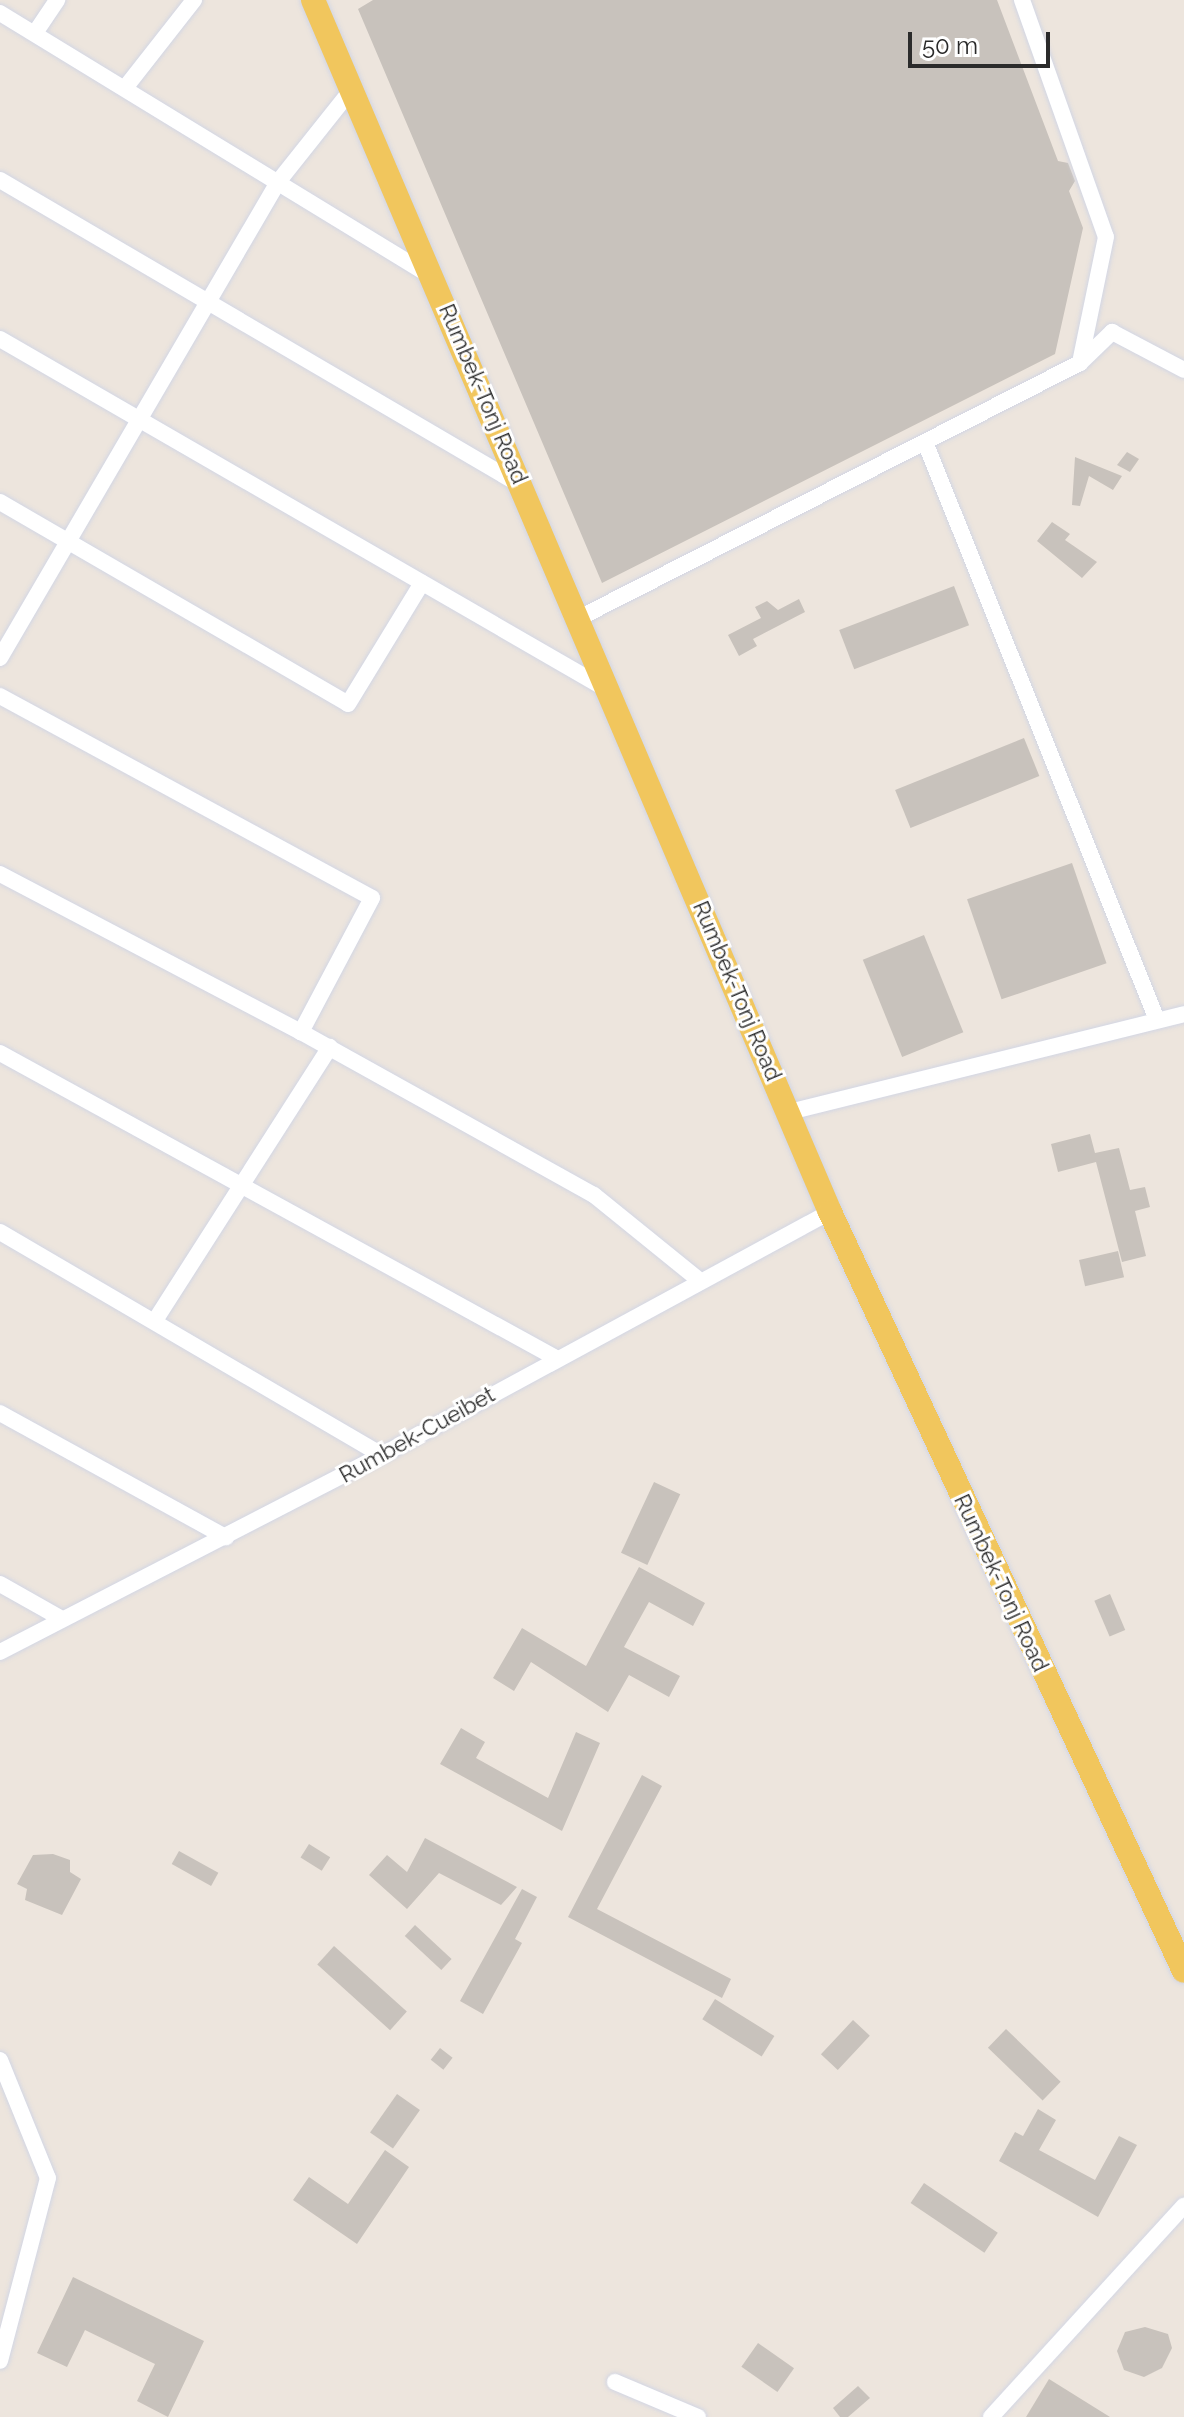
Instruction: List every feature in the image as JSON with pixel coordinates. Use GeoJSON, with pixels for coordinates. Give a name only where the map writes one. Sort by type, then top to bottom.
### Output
{"type":"FeatureCollection","features":[{"type":"Feature","properties":{"kind":"main road","name":"Rumbek-Tonj Road"},"geometry":{"type":"LineString","coordinates":[[314,0],[830,1212],[1184,1971]]}},
{"type":"Feature","properties":{"kind":"street"},"geometry":{"type":"LineString","coordinates":[[35,33],[57,0]]}},
{"type":"Feature","properties":{"kind":"street"},"geometry":{"type":"LineString","coordinates":[[125,88],[194,0]]}},
{"type":"Feature","properties":{"kind":"street"},"geometry":{"type":"LineString","coordinates":[[1022,0],[1106,237],[1080,363]]}},
{"type":"Feature","properties":{"kind":"street"},"geometry":{"type":"LineString","coordinates":[[0,13],[433,278]]}},
{"type":"Feature","properties":{"kind":"street"},"geometry":{"type":"LineString","coordinates":[[0,658],[140,420],[205,302],[278,182],[352,89]]}},
{"type":"Feature","properties":{"kind":"street"},"geometry":{"type":"LineString","coordinates":[[0,180],[523,487]]}},
{"type":"Feature","properties":{"kind":"street"},"geometry":{"type":"LineString","coordinates":[[579,618],[1080,363],[1112,332],[1184,370]]}},
{"type":"Feature","properties":{"kind":"street"},"geometry":{"type":"LineString","coordinates":[[0,339],[610,691]]}},
{"type":"Feature","properties":{"kind":"street"},"geometry":{"type":"LineString","coordinates":[[925,442],[1157,1020]]}},
{"type":"Feature","properties":{"kind":"street"},"geometry":{"type":"LineString","coordinates":[[0,502],[348,704],[422,583]]}},
{"type":"Feature","properties":{"kind":"street"},"geometry":{"type":"LineString","coordinates":[[0,696],[372,898],[301,1032]]}},
{"type":"Feature","properties":{"kind":"street"},"geometry":{"type":"LineString","coordinates":[[0,874],[330,1047],[594,1195],[699,1280]]}},
{"type":"Feature","properties":{"kind":"street"},"geometry":{"type":"LineString","coordinates":[[789,1112],[1184,1014]]}},
{"type":"Feature","properties":{"kind":"street"},"geometry":{"type":"LineString","coordinates":[[156,1319],[330,1047]]}},
{"type":"Feature","properties":{"kind":"street"},"geometry":{"type":"LineString","coordinates":[[0,1053],[556,1358]]}},
{"type":"Feature","properties":{"kind":"street","name":"Rumbek-Cueibet"},"geometry":{"type":"LineString","coordinates":[[0,1652],[382,1455],[699,1280],[830,1212]]}},
{"type":"Feature","properties":{"kind":"street"},"geometry":{"type":"LineString","coordinates":[[0,1232],[156,1319],[382,1455]]}},
{"type":"Feature","properties":{"kind":"street"},"geometry":{"type":"LineString","coordinates":[[0,1413],[226,1537]]}},
{"type":"Feature","properties":{"kind":"street"},"geometry":{"type":"LineString","coordinates":[[0,1584],[62,1619]]}},
{"type":"Feature","properties":{"kind":"street"},"geometry":{"type":"LineString","coordinates":[[0,2060],[48,2178],[0,2361]]}},
{"type":"Feature","properties":{"kind":"street"},"geometry":{"type":"LineString","coordinates":[[991,2417],[1184,2206]]}},
{"type":"Feature","properties":{"kind":"street"},"geometry":{"type":"LineString","coordinates":[[0,2305],[17,2297]]}},
{"type":"Feature","properties":{"kind":"street"},"geometry":{"type":"LineString","coordinates":[[615,2382],[698,2417]]}},
{"type":"Feature","properties":{"kind":"building"},"geometry":{"type":"Polygon","coordinates":[[[373,0],[997,0],[1058,161],[1068,163],[1075,181],[1069,191],[1083,228],[1055,354],[602,583],[358,9],[373,0]]]}},
{"type":"Feature","properties":{"kind":"building"},"geometry":{"type":"Polygon","coordinates":[[[1127,452],[1139,459],[1130,472],[1117,465],[1127,452]]]}},
{"type":"Feature","properties":{"kind":"building"},"geometry":{"type":"Polygon","coordinates":[[[1075,457],[1122,476],[1113,490],[1089,476],[1080,506],[1072,505],[1075,457]]]}},
{"type":"Feature","properties":{"kind":"building"},"geometry":{"type":"Polygon","coordinates":[[[1052,522],[1070,534],[1065,540],[1097,562],[1082,578],[1037,541],[1052,522]]]}},
{"type":"Feature","properties":{"kind":"building"},"geometry":{"type":"Polygon","coordinates":[[[954,586],[969,625],[854,669],[839,630],[954,586]]]}},
{"type":"Feature","properties":{"kind":"building"},"geometry":{"type":"Polygon","coordinates":[[[799,599],[805,612],[753,639],[757,646],[739,656],[728,635],[761,618],[755,607],[767,601],[778,610],[799,599]]]}},
{"type":"Feature","properties":{"kind":"building"},"geometry":{"type":"Polygon","coordinates":[[[1024,738],[1039,776],[910,828],[895,790],[1024,738]]]}},
{"type":"Feature","properties":{"kind":"building"},"geometry":{"type":"Polygon","coordinates":[[[1072,863],[1107,963],[1002,999],[967,899],[1072,863]]]}},
{"type":"Feature","properties":{"kind":"building"},"geometry":{"type":"Polygon","coordinates":[[[924,935],[963,1032],[902,1057],[863,960],[924,935]]]}},
{"type":"Feature","properties":{"kind":"building"},"geometry":{"type":"Polygon","coordinates":[[[1090,1134],[1095,1153],[1119,1148],[1130,1190],[1145,1187],[1150,1207],[1135,1211],[1146,1256],[1122,1262],[1096,1162],[1058,1172],[1051,1144],[1090,1134]]]}},
{"type":"Feature","properties":{"kind":"building"},"geometry":{"type":"Polygon","coordinates":[[[1118,1251],[1124,1277],[1085,1286],[1079,1260],[1118,1251]]]}},
{"type":"Feature","properties":{"kind":"building"},"geometry":{"type":"Polygon","coordinates":[[[654,1482],[680,1494],[647,1565],[621,1553],[654,1482]]]}},
{"type":"Feature","properties":{"kind":"building"},"geometry":{"type":"Polygon","coordinates":[[[639,1567],[705,1603],[693,1626],[649,1602],[624,1647],[680,1676],[669,1697],[629,1675],[608,1712],[531,1662],[514,1691],[493,1678],[522,1628],[586,1666],[639,1567]]]}},
{"type":"Feature","properties":{"kind":"building"},"geometry":{"type":"Polygon","coordinates":[[[1110,1594],[1125,1630],[1110,1637],[1094,1601],[1110,1594]]]}},
{"type":"Feature","properties":{"kind":"building"},"geometry":{"type":"Polygon","coordinates":[[[461,1728],[485,1742],[476,1758],[548,1798],[576,1732],[600,1743],[562,1831],[440,1764],[461,1728]]]}},
{"type":"Feature","properties":{"kind":"building"},"geometry":{"type":"Polygon","coordinates":[[[642,1775],[662,1786],[597,1909],[731,1979],[722,1998],[568,1917],[642,1775]]]}},
{"type":"Feature","properties":{"kind":"building"},"geometry":{"type":"Polygon","coordinates":[[[425,1838],[517,1887],[501,1905],[439,1873],[407,1909],[369,1875],[387,1855],[407,1872],[425,1838]]]}},
{"type":"Feature","properties":{"kind":"building"},"geometry":{"type":"Polygon","coordinates":[[[309,1844],[330,1857],[322,1871],[301,1858],[309,1844]]]}},
{"type":"Feature","properties":{"kind":"building"},"geometry":{"type":"Polygon","coordinates":[[[179,1851],[218,1873],[211,1886],[172,1864],[179,1851]]]}},
{"type":"Feature","properties":{"kind":"building"},"geometry":{"type":"Polygon","coordinates":[[[53,1854],[70,1860],[70,1872],[81,1879],[62,1915],[25,1900],[27,1889],[17,1884],[33,1855],[53,1854]]]}},
{"type":"Feature","properties":{"kind":"building"},"geometry":{"type":"Polygon","coordinates":[[[522,1889],[537,1897],[515,1939],[522,1943],[483,2014],[460,2001],[522,1889]]]}},
{"type":"Feature","properties":{"kind":"building"},"geometry":{"type":"Polygon","coordinates":[[[415,1925],[452,1959],[441,1970],[405,1936],[415,1925]]]}},
{"type":"Feature","properties":{"kind":"building"},"geometry":{"type":"Polygon","coordinates":[[[334,1946],[407,2012],[390,2030],[317,1965],[334,1946]]]}},
{"type":"Feature","properties":{"kind":"building"},"geometry":{"type":"Polygon","coordinates":[[[715,1999],[774,2036],[762,2056],[702,2019],[715,1999]]]}},
{"type":"Feature","properties":{"kind":"building"},"geometry":{"type":"Polygon","coordinates":[[[853,2020],[870,2036],[838,2070],[821,2054],[853,2020]]]}},
{"type":"Feature","properties":{"kind":"building"},"geometry":{"type":"Polygon","coordinates":[[[1006,2029],[1061,2082],[1043,2100],[988,2048],[1006,2029]]]}},
{"type":"Feature","properties":{"kind":"building"},"geometry":{"type":"Polygon","coordinates":[[[440,2048],[453,2058],[443,2070],[431,2060],[440,2048]]]}},
{"type":"Feature","properties":{"kind":"building"},"geometry":{"type":"Polygon","coordinates":[[[397,2094],[420,2110],[393,2149],[370,2133],[397,2094]]]}},
{"type":"Feature","properties":{"kind":"building"},"geometry":{"type":"Polygon","coordinates":[[[1038,2109],[1056,2120],[1039,2150],[1095,2180],[1119,2136],[1137,2145],[1098,2217],[999,2161],[1015,2132],[1023,2136],[1038,2109]]]}},
{"type":"Feature","properties":{"kind":"building"},"geometry":{"type":"Polygon","coordinates":[[[385,2150],[409,2167],[357,2244],[293,2200],[309,2177],[348,2204],[385,2150]]]}},
{"type":"Feature","properties":{"kind":"building"},"geometry":{"type":"Polygon","coordinates":[[[924,2183],[998,2233],[984,2253],[911,2203],[924,2183]]]}},
{"type":"Feature","properties":{"kind":"building"},"geometry":{"type":"Polygon","coordinates":[[[73,2277],[204,2341],[168,2417],[137,2401],[155,2364],[85,2330],[67,2367],[37,2353],[73,2277]]]}},
{"type":"Feature","properties":{"kind":"building"},"geometry":{"type":"Polygon","coordinates":[[[1145,2327],[1168,2334],[1172,2348],[1162,2368],[1144,2377],[1124,2370],[1117,2351],[1125,2332],[1145,2327]]]}},
{"type":"Feature","properties":{"kind":"building"},"geometry":{"type":"Polygon","coordinates":[[[758,2343],[794,2368],[777,2392],[741,2367],[758,2343]]]}},
{"type":"Feature","properties":{"kind":"building"},"geometry":{"type":"Polygon","coordinates":[[[1049,2379],[1110,2417],[1026,2417],[1049,2379]]]}},
{"type":"Feature","properties":{"kind":"building"},"geometry":{"type":"Polygon","coordinates":[[[858,2386],[870,2398],[848,2417],[840,2417],[833,2408],[858,2386]]]}}]}
